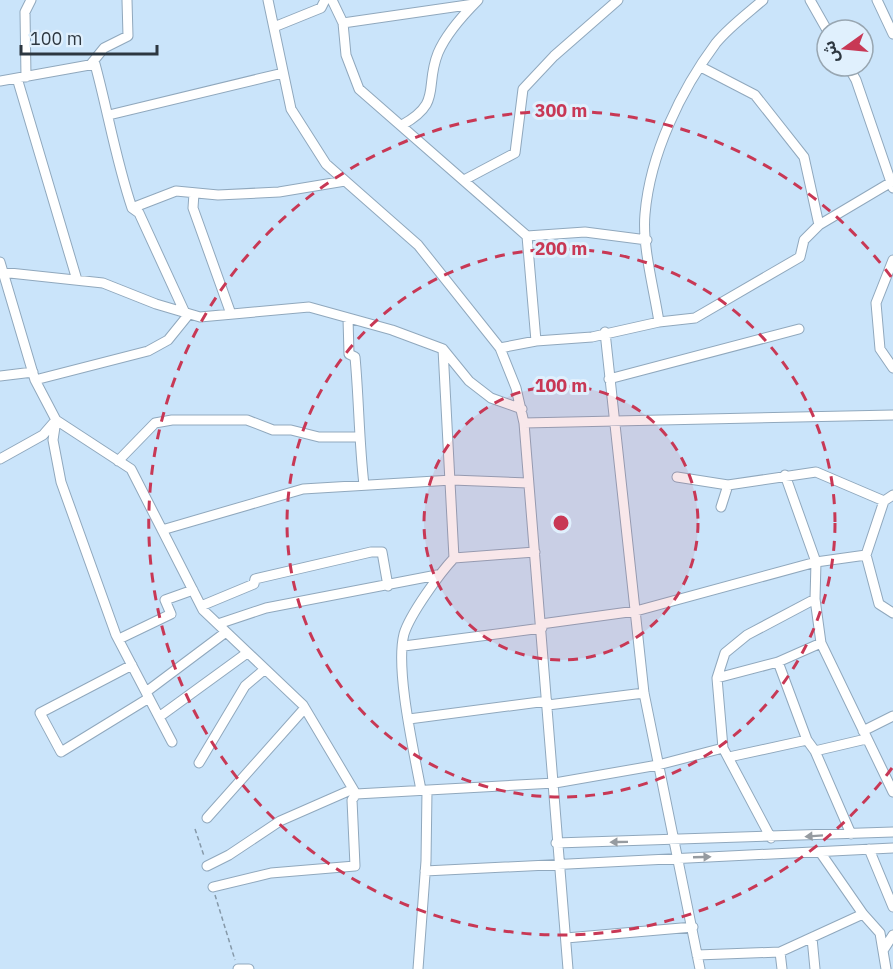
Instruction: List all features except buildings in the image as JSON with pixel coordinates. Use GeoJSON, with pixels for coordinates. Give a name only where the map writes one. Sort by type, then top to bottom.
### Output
{"type":"FeatureCollection","features":[{"type":"Feature","properties":{"kind":"street"},"geometry":{"type":"LineString","coordinates":[[32,0],[25,12],[21,77],[77,280]]}},
{"type":"Feature","properties":{"kind":"street"},"geometry":{"type":"LineString","coordinates":[[91,64],[104,48],[128,36],[127,0]]}},
{"type":"Feature","properties":{"kind":"street"},"geometry":{"type":"LineString","coordinates":[[268,0],[291,109],[326,164],[418,245],[500,348],[522,409],[555,783],[556,843],[560,863],[568,969]]}},
{"type":"Feature","properties":{"kind":"street"},"geometry":{"type":"LineString","coordinates":[[274,27],[321,8],[325,0]]}},
{"type":"Feature","properties":{"kind":"street"},"geometry":{"type":"LineString","coordinates":[[332,0],[343,23],[346,55],[359,89],[527,236],[536,341]]}},
{"type":"Feature","properties":{"kind":"street"},"geometry":{"type":"LineString","coordinates":[[464,180],[515,153],[523,89],[554,56],[618,0]]}},
{"type":"Feature","properties":{"kind":"street"},"geometry":{"type":"LineString","coordinates":[[659,322],[645,214],[654,166],[666,131],[717,42],[764,0]]}},
{"type":"Feature","properties":{"kind":"street"},"geometry":{"type":"LineString","coordinates":[[810,0],[820,18]]}},
{"type":"Feature","properties":{"kind":"street"},"geometry":{"type":"LineString","coordinates":[[877,0],[893,34]]}},
{"type":"Feature","properties":{"kind":"street"},"geometry":{"type":"LineString","coordinates":[[343,23],[476,2]]}},
{"type":"Feature","properties":{"kind":"street"},"geometry":{"type":"LineString","coordinates":[[402,125],[418,116],[428,105],[438,54],[462,15],[476,2]]}},
{"type":"Feature","properties":{"kind":"street"},"geometry":{"type":"LineString","coordinates":[[0,81],[95,64],[123,181],[132,208],[138,213],[187,313]]}},
{"type":"Feature","properties":{"kind":"street"},"geometry":{"type":"LineString","coordinates":[[701,68],[755,95],[804,157],[819,225]]}},
{"type":"Feature","properties":{"kind":"street"},"geometry":{"type":"LineString","coordinates":[[109,115],[283,73]]}},
{"type":"Feature","properties":{"kind":"street"},"geometry":{"type":"LineString","coordinates":[[500,348],[536,341],[592,337],[605,332],[659,322],[695,318],[800,257],[804,240],[819,225],[892,183],[855,78]]}},
{"type":"Feature","properties":{"kind":"street"},"geometry":{"type":"LineString","coordinates":[[132,208],[176,191],[218,195],[279,192],[345,181]]}},
{"type":"Feature","properties":{"kind":"street"},"geometry":{"type":"LineString","coordinates":[[194,193],[193,208],[231,314]]}},
{"type":"Feature","properties":{"kind":"street"},"geometry":{"type":"LineString","coordinates":[[527,236],[585,232],[647,240]]}},
{"type":"Feature","properties":{"kind":"street"},"geometry":{"type":"LineString","coordinates":[[893,260],[876,303],[880,349],[893,368]]}},
{"type":"Feature","properties":{"kind":"street"},"geometry":{"type":"LineString","coordinates":[[0,262],[34,376],[56,420],[131,469],[201,606],[304,709],[355,791]]}},
{"type":"Feature","properties":{"kind":"street"},"geometry":{"type":"LineString","coordinates":[[2,272],[103,283],[200,317],[309,308],[348,318],[443,349],[469,381],[491,398],[522,409]]}},
{"type":"Feature","properties":{"kind":"street"},"geometry":{"type":"LineString","coordinates":[[0,376],[34,376],[148,351],[168,340],[187,313]]}},
{"type":"Feature","properties":{"kind":"street"},"geometry":{"type":"LineString","coordinates":[[348,318],[349,354],[355,357],[364,485]]}},
{"type":"Feature","properties":{"kind":"street"},"geometry":{"type":"LineString","coordinates":[[609,379],[799,330]]}},
{"type":"Feature","properties":{"kind":"street"},"geometry":{"type":"LineString","coordinates":[[605,332],[644,693],[700,969]]}},
{"type":"Feature","properties":{"kind":"street"},"geometry":{"type":"LineString","coordinates":[[443,349],[452,480],[454,558]]}},
{"type":"Feature","properties":{"kind":"street"},"geometry":{"type":"LineString","coordinates":[[524,423],[613,419],[893,415]]}},
{"type":"Feature","properties":{"kind":"street"},"geometry":{"type":"LineString","coordinates":[[0,459],[43,435],[56,420]]}},
{"type":"Feature","properties":{"kind":"street"},"geometry":{"type":"LineString","coordinates":[[56,420],[53,440],[61,482],[118,639],[172,742]]}},
{"type":"Feature","properties":{"kind":"street"},"geometry":{"type":"LineString","coordinates":[[118,461],[155,423],[172,420],[247,420],[273,430],[291,430],[319,437],[359,437]]}},
{"type":"Feature","properties":{"kind":"street"},"geometry":{"type":"LineString","coordinates":[[677,477],[728,485],[816,472],[889,498],[866,555],[879,604],[893,613]]}},
{"type":"Feature","properties":{"kind":"street"},"geometry":{"type":"LineString","coordinates":[[785,476],[816,562],[815,599],[821,643],[893,792]]}},
{"type":"Feature","properties":{"kind":"street"},"geometry":{"type":"LineString","coordinates":[[162,530],[303,489],[452,480],[528,483]]}},
{"type":"Feature","properties":{"kind":"street"},"geometry":{"type":"LineString","coordinates":[[721,507],[728,485]]}},
{"type":"Feature","properties":{"kind":"street"},"geometry":{"type":"LineString","coordinates":[[201,606],[254,584],[255,579],[371,552],[382,552],[388,586]]}},
{"type":"Feature","properties":{"kind":"street"},"geometry":{"type":"LineString","coordinates":[[418,969],[425,871],[424,790],[403,678],[404,634],[437,575],[454,558],[535,552]]}},
{"type":"Feature","properties":{"kind":"street"},"geometry":{"type":"LineString","coordinates":[[404,646],[636,611],[816,562],[866,555]]}},
{"type":"Feature","properties":{"kind":"street"},"geometry":{"type":"LineString","coordinates":[[218,624],[266,608],[437,575]]}},
{"type":"Feature","properties":{"kind":"street"},"geometry":{"type":"LineString","coordinates":[[118,639],[171,614],[165,600],[193,590]]}},
{"type":"Feature","properties":{"kind":"street"},"geometry":{"type":"LineString","coordinates":[[771,838],[726,752],[717,678],[725,653],[747,635],[815,599]]}},
{"type":"Feature","properties":{"kind":"street"},"geometry":{"type":"LineString","coordinates":[[132,665],[40,713],[61,752],[147,695],[226,632]]}},
{"type":"Feature","properties":{"kind":"street"},"geometry":{"type":"LineString","coordinates":[[717,678],[778,662],[821,643]]}},
{"type":"Feature","properties":{"kind":"street"},"geometry":{"type":"LineString","coordinates":[[159,717],[248,652]]}},
{"type":"Feature","properties":{"kind":"street"},"geometry":{"type":"LineString","coordinates":[[778,662],[807,740],[815,751],[851,834]]}},
{"type":"Feature","properties":{"kind":"street"},"geometry":{"type":"LineString","coordinates":[[199,763],[245,686],[265,669]]}},
{"type":"Feature","properties":{"kind":"street"},"geometry":{"type":"LineString","coordinates":[[409,719],[644,693]]}},
{"type":"Feature","properties":{"kind":"street"},"geometry":{"type":"LineString","coordinates":[[207,818],[304,709]]}},
{"type":"Feature","properties":{"kind":"street"},"geometry":{"type":"LineString","coordinates":[[815,751],[865,735],[893,716]]}},
{"type":"Feature","properties":{"kind":"street"},"geometry":{"type":"LineString","coordinates":[[207,866],[280,822],[355,791],[555,783],[807,740]]}},
{"type":"Feature","properties":{"kind":"street"},"geometry":{"type":"LineString","coordinates":[[213,887],[271,873],[355,866],[352,800],[355,791]]}},
{"type":"Feature","properties":{"kind":"street"},"geometry":{"type":"LineString","coordinates":[[556,843],[771,838],[893,832]]}},
{"type":"Feature","properties":{"kind":"street"},"geometry":{"type":"LineString","coordinates":[[425,871],[893,848]]}},
{"type":"Feature","properties":{"kind":"street"},"geometry":{"type":"LineString","coordinates":[[869,849],[893,907]]}},
{"type":"Feature","properties":{"kind":"street"},"geometry":{"type":"LineString","coordinates":[[820,852],[863,914],[880,933],[886,969]]}},
{"type":"Feature","properties":{"kind":"street"},"geometry":{"type":"LineString","coordinates":[[697,955],[780,952],[863,914]]}},
{"type":"Feature","properties":{"kind":"street"},"geometry":{"type":"LineString","coordinates":[[566,938],[693,927]]}},
{"type":"Feature","properties":{"kind":"street"},"geometry":{"type":"LineString","coordinates":[[884,949],[893,935]]}},
{"type":"Feature","properties":{"kind":"street"},"geometry":{"type":"LineString","coordinates":[[812,938],[815,969]]}},
{"type":"Feature","properties":{"kind":"street"},"geometry":{"type":"LineString","coordinates":[[780,952],[782,969]]}},
{"type":"Feature","properties":{"kind":"street"},"geometry":{"type":"LineString","coordinates":[[238,969],[249,969]]}},
{"type":"Feature","properties":{"kind":"path"},"geometry":{"type":"LineString","coordinates":[[195,829],[207,866]]}},
{"type":"Feature","properties":{"kind":"path"},"geometry":{"type":"LineString","coordinates":[[213,887],[238,969]]}}]}
